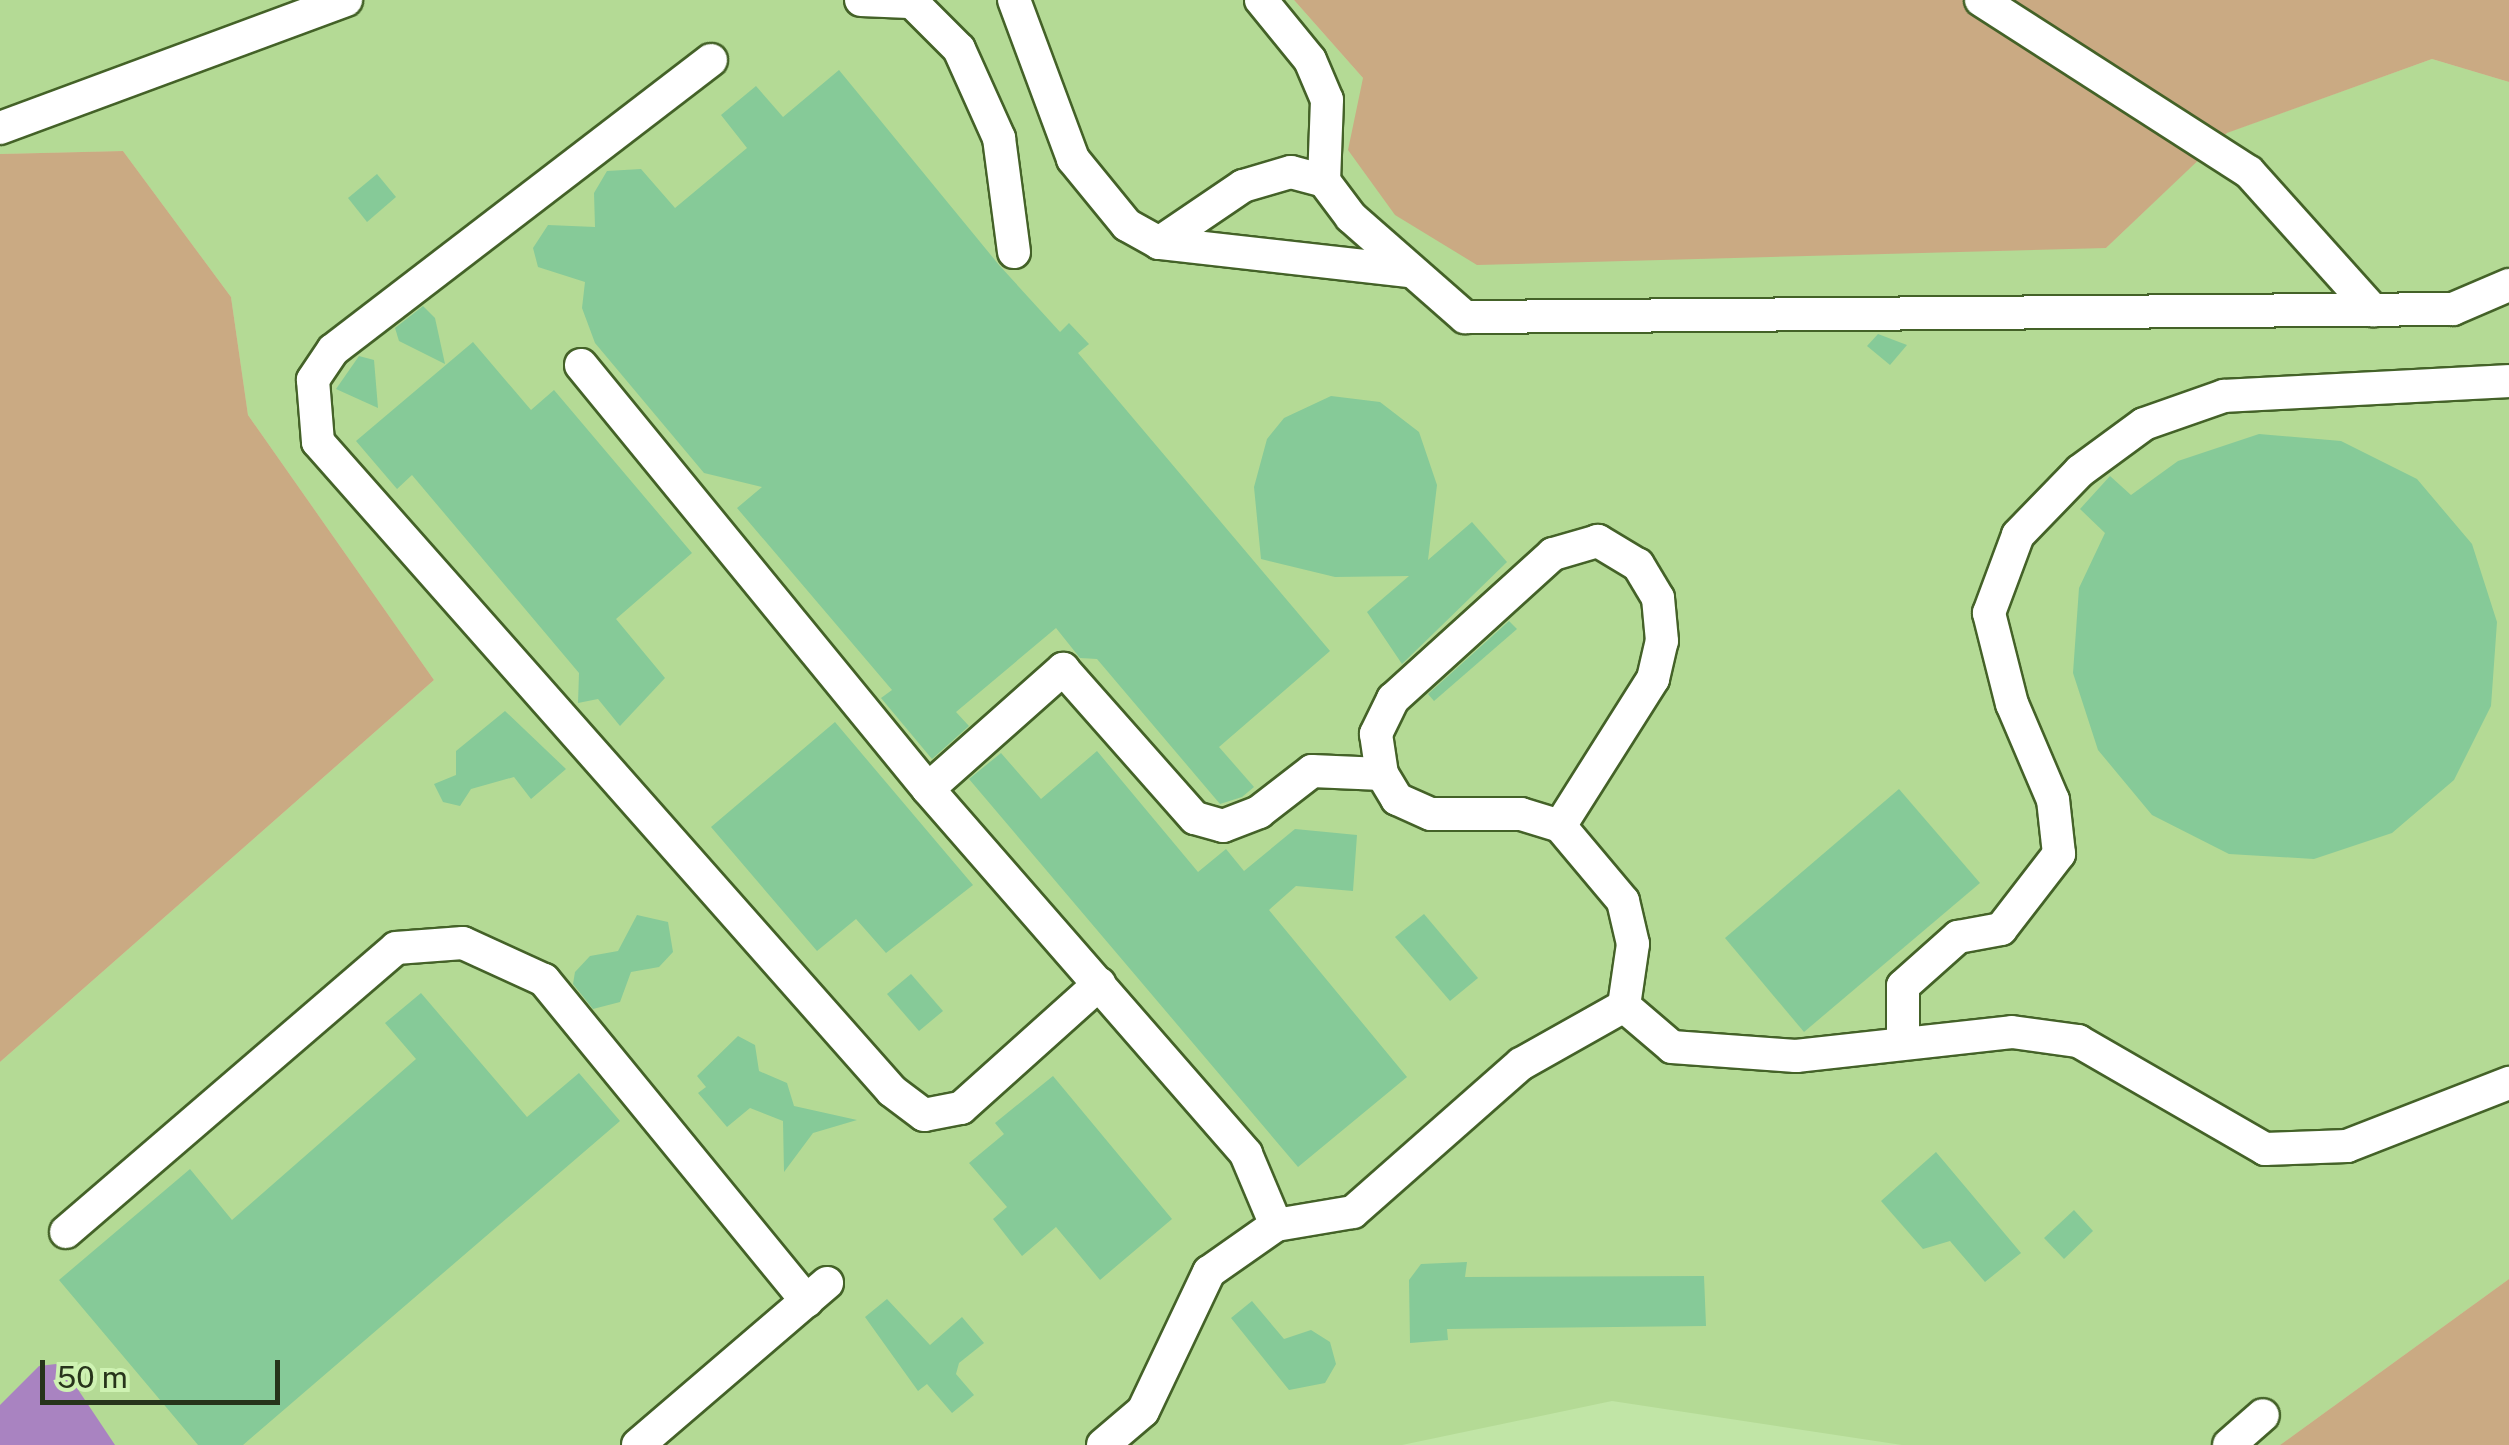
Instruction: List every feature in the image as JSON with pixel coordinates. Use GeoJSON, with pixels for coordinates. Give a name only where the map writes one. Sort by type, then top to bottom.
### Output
{"type":"FeatureCollection","features":[{"type":"Feature","properties":{"kind":"lane"},"geometry":{"type":"LineString","coordinates":[[0,128],[346,0]]}},
{"type":"Feature","properties":{"kind":"lane"},"geometry":{"type":"LineString","coordinates":[[861,0],[909,1],[959,49],[999,138],[1014,252]]}},
{"type":"Feature","properties":{"kind":"lane"},"geometry":{"type":"LineString","coordinates":[[1014,0],[1073,159],[1127,225],[1159,243],[1408,271]]}},
{"type":"Feature","properties":{"kind":"lane"},"geometry":{"type":"LineString","coordinates":[[1262,0],[1310,60],[1327,100],[1324,180]]}},
{"type":"Feature","properties":{"kind":"lane"},"geometry":{"type":"LineString","coordinates":[[1981,0],[2249,172],[2374,310]]}},
{"type":"Feature","properties":{"kind":"lane"},"geometry":{"type":"LineString","coordinates":[[710,60],[333,350],[313,380],[318,442],[892,1090],[924,1116],[961,1108],[1099,984]]}},
{"type":"Feature","properties":{"kind":"lane"},"geometry":{"type":"LineString","coordinates":[[1159,243],[1243,186],[1291,172],[1324,180],[1408,271],[1465,317],[2452,309],[2509,285]]}},
{"type":"Feature","properties":{"kind":"lane"},"geometry":{"type":"LineString","coordinates":[[581,365],[928,789],[1246,1154],[1276,1224]]}},
{"type":"Feature","properties":{"kind":"lane"},"geometry":{"type":"LineString","coordinates":[[1903,1039],[1903,986],[1958,937],[2001,929],[2058,854],[2052,800],[2012,704],[1988,613],[2018,535],[2144,424],[2224,396],[2509,381]]}},
{"type":"Feature","properties":{"kind":"lane"},"geometry":{"type":"LineString","coordinates":[[1560,826],[1653,679],[1662,641],[1658,598],[1638,565],[1598,541],[1553,554],[1393,699],[1376,734],[1382,774],[1397,798],[1431,814],[1520,814],[1560,826],[1623,901],[1633,944],[1624,1006]]}},
{"type":"Feature","properties":{"kind":"lane"},"geometry":{"type":"LineString","coordinates":[[928,789],[1063,669],[1195,818],[1223,826],[1259,812],[1312,771],[1382,774]]}},
{"type":"Feature","properties":{"kind":"lane"},"geometry":{"type":"LineString","coordinates":[[66,1232],[396,948],[463,942],[544,980],[817,1292],[638,1445]]}},
{"type":"Feature","properties":{"kind":"lane"},"geometry":{"type":"LineString","coordinates":[[1624,1006],[1672,1047],[1796,1056],[1903,1039],[2012,1032],[2078,1041],[2265,1148],[2347,1146],[2509,1083]]}},
{"type":"Feature","properties":{"kind":"lane"},"geometry":{"type":"LineString","coordinates":[[1103,1445],[1143,1410],[1208,1272],[1276,1224],[1353,1212],[1521,1064],[1624,1006]]}},
{"type":"Feature","properties":{"kind":"lane"},"geometry":{"type":"LineString","coordinates":[[2229,1445],[2262,1414]]}},
{"type":"Feature","properties":{"kind":"shaded area"},"geometry":{"type":"Polygon","coordinates":[[[0,0],[1294,0],[1363,78],[2106,248],[2226,133],[2432,59],[2509,82],[2509,1279],[2280,1445],[1902,1445],[1612,1401],[1402,1445],[0,1445],[0,1062],[434,680],[248,415],[231,297],[123,151],[0,154],[0,0]]]}},
{"type":"Feature","properties":{"kind":"shaded area"},"geometry":{"type":"Polygon","coordinates":[[[1294,0],[2509,0],[2509,82],[2432,59],[2227,133],[2106,248],[1477,265],[1395,215],[1348,150],[1363,78],[1294,0]]]}},
{"type":"Feature","properties":{"kind":"shaded area"},"geometry":{"type":"Polygon","coordinates":[[[123,151],[231,297],[248,415],[434,680],[0,1062],[0,154],[123,151]]]}},
{"type":"Feature","properties":{"kind":"shaded area"},"geometry":{"type":"Polygon","coordinates":[[[2509,1279],[2509,1445],[2280,1445],[2509,1279]]]}},
{"type":"Feature","properties":{"kind":"shaded area"},"geometry":{"type":"Polygon","coordinates":[[[56,1364],[67,1373],[115,1445],[0,1445],[0,1405],[39,1366],[56,1364]]]}},
{"type":"Feature","properties":{"kind":"building"},"geometry":{"type":"Polygon","coordinates":[[[839,70],[999,265],[1060,332],[1069,323],[1089,344],[1078,353],[1330,651],[1219,747],[1254,787],[1242,797],[1220,804],[1097,659],[1080,658],[1056,628],[956,712],[969,726],[932,759],[881,698],[892,690],[737,508],[762,487],[704,473],[595,343],[582,308],[585,282],[538,267],[533,248],[548,225],[595,227],[594,193],[607,171],[641,169],[675,208],[747,148],[721,115],[756,86],[783,117],[839,70]]]}},
{"type":"Feature","properties":{"kind":"building"},"geometry":{"type":"Polygon","coordinates":[[[377,174],[396,197],[367,222],[348,198],[377,174]]]}},
{"type":"Feature","properties":{"kind":"building"},"geometry":{"type":"Polygon","coordinates":[[[423,306],[435,318],[445,364],[399,341],[395,328],[423,306]]]}},
{"type":"Feature","properties":{"kind":"building"},"geometry":{"type":"Polygon","coordinates":[[[1878,334],[1907,345],[1890,365],[1867,346],[1878,334]]]}},
{"type":"Feature","properties":{"kind":"building"},"geometry":{"type":"Polygon","coordinates":[[[473,342],[531,410],[554,390],[692,553],[616,619],[665,678],[620,726],[598,699],[578,703],[579,673],[412,475],[397,489],[356,441],[473,342]]]}},
{"type":"Feature","properties":{"kind":"building"},"geometry":{"type":"Polygon","coordinates":[[[359,356],[374,360],[378,408],[336,389],[359,356]]]}},
{"type":"Feature","properties":{"kind":"building"},"geometry":{"type":"Polygon","coordinates":[[[1331,396],[1380,402],[1419,432],[1437,485],[1428,560],[1472,522],[1507,562],[1402,664],[1367,612],[1409,576],[1335,577],[1261,559],[1254,487],[1267,439],[1284,418],[1331,396]]]}},
{"type":"Feature","properties":{"kind":"building"},"geometry":{"type":"Polygon","coordinates":[[[2259,434],[2341,441],[2417,479],[2472,544],[2497,622],[2491,706],[2454,780],[2392,833],[2314,859],[2229,854],[2152,815],[2098,750],[2073,673],[2079,588],[2105,533],[2080,509],[2110,476],[2131,495],[2178,461],[2259,434]]]}},
{"type":"Feature","properties":{"kind":"building"},"geometry":{"type":"Polygon","coordinates":[[[1509,621],[1517,629],[1434,701],[1428,694],[1509,621]]]}},
{"type":"Feature","properties":{"kind":"building"},"geometry":{"type":"Polygon","coordinates":[[[505,711],[566,769],[531,799],[514,777],[471,789],[460,806],[443,802],[434,784],[456,775],[456,751],[505,711]]]}},
{"type":"Feature","properties":{"kind":"building"},"geometry":{"type":"Polygon","coordinates":[[[835,722],[973,885],[886,953],[856,919],[817,951],[711,827],[835,722]]]}},
{"type":"Feature","properties":{"kind":"building"},"geometry":{"type":"Polygon","coordinates":[[[1097,751],[1198,872],[1226,849],[1244,871],[1295,829],[1357,835],[1353,891],[1296,886],[1269,910],[1407,1077],[1298,1167],[969,779],[1001,753],[1041,799],[1097,751]]]}},
{"type":"Feature","properties":{"kind":"building"},"geometry":{"type":"Polygon","coordinates":[[[1899,789],[1980,883],[1804,1032],[1725,938],[1899,789]]]}},
{"type":"Feature","properties":{"kind":"building"},"geometry":{"type":"Polygon","coordinates":[[[1424,914],[1478,978],[1450,1001],[1395,937],[1424,914]]]}},
{"type":"Feature","properties":{"kind":"building"},"geometry":{"type":"Polygon","coordinates":[[[637,915],[668,922],[673,952],[659,967],[631,972],[620,1002],[593,1009],[573,984],[575,972],[590,956],[618,951],[637,915]]]}},
{"type":"Feature","properties":{"kind":"building"},"geometry":{"type":"Polygon","coordinates":[[[911,974],[943,1011],[919,1031],[887,994],[911,974]]]}},
{"type":"Feature","properties":{"kind":"building"},"geometry":{"type":"Polygon","coordinates":[[[421,993],[527,1117],[579,1073],[620,1121],[243,1445],[198,1445],[59,1280],[190,1169],[232,1220],[416,1059],[385,1023],[421,993]]]}},
{"type":"Feature","properties":{"kind":"building"},"geometry":{"type":"Polygon","coordinates":[[[738,1036],[755,1045],[759,1071],[787,1083],[794,1106],[857,1120],[813,1133],[784,1172],[783,1121],[750,1108],[727,1127],[698,1093],[706,1087],[697,1076],[738,1036]]]}},
{"type":"Feature","properties":{"kind":"building"},"geometry":{"type":"Polygon","coordinates":[[[1053,1076],[1172,1219],[1100,1280],[1056,1227],[1022,1256],[993,1219],[1007,1207],[969,1163],[1004,1134],[995,1123],[1053,1076]]]}},
{"type":"Feature","properties":{"kind":"building"},"geometry":{"type":"Polygon","coordinates":[[[1936,1152],[2021,1253],[1985,1282],[1950,1241],[1923,1249],[1881,1201],[1936,1152]]]}},
{"type":"Feature","properties":{"kind":"building"},"geometry":{"type":"Polygon","coordinates":[[[2074,1210],[2093,1231],[2064,1259],[2044,1238],[2074,1210]]]}},
{"type":"Feature","properties":{"kind":"building"},"geometry":{"type":"Polygon","coordinates":[[[1467,1262],[1465,1277],[1704,1276],[1706,1326],[1447,1329],[1448,1340],[1410,1343],[1409,1280],[1421,1264],[1467,1262]]]}},
{"type":"Feature","properties":{"kind":"building"},"geometry":{"type":"Polygon","coordinates":[[[887,1299],[930,1345],[962,1317],[984,1343],[959,1363],[956,1374],[974,1395],[952,1413],[927,1384],[918,1391],[865,1317],[887,1299]]]}},
{"type":"Feature","properties":{"kind":"building"},"geometry":{"type":"Polygon","coordinates":[[[1252,1301],[1284,1339],[1311,1330],[1330,1342],[1336,1364],[1325,1383],[1289,1390],[1231,1318],[1252,1301]]]}}]}
